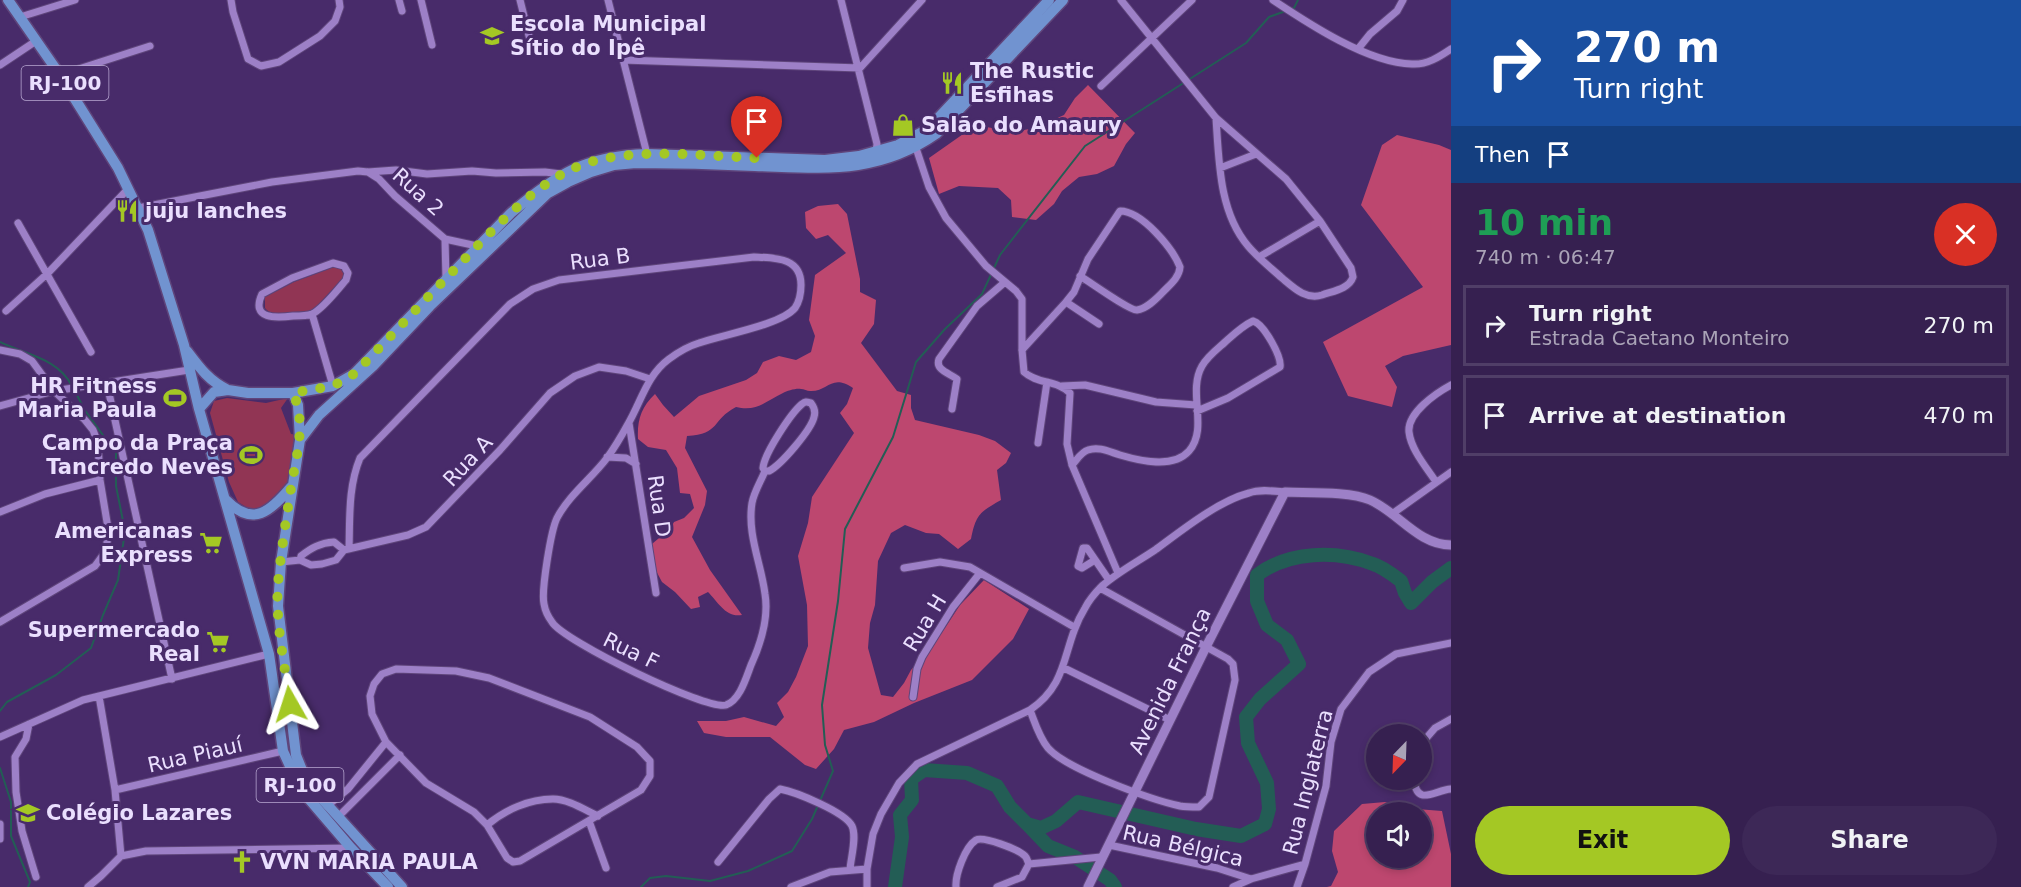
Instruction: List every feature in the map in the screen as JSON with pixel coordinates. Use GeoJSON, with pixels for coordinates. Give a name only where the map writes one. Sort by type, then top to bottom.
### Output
{"type":"FeatureCollection","features":[{"type":"Feature","properties":{"kind":"main road","name":"RJ-100"},"geometry":{"type":"LineString","coordinates":[[8,0],[60,75],[128,189],[148,231],[184,345],[199,409],[269,654],[283,751],[295,777],[309,799],[388,887]]}},
{"type":"Feature","properties":{"kind":"main road"},"geometry":{"type":"LineString","coordinates":[[293,393],[333,386],[354,374],[477,246],[538,190],[561,174],[591,162],[626,155],[825,160],[876,152],[898,145],[928,129],[1050,0]]}},
{"type":"Feature","properties":{"kind":"main road"},"geometry":{"type":"LineString","coordinates":[[300,440],[319,415],[373,366],[484,252],[548,193],[568,182],[614,165],[636,163],[832,168],[872,163],[902,154],[916,148],[936,134],[1063,0]]}},
{"type":"Feature","properties":{"kind":"main road","name":"RJ-100"},"geometry":{"type":"LineString","coordinates":[[184,345],[202,372],[216,384],[228,390],[248,393],[293,393],[300,412],[300,440],[281,562],[278,606],[296,755],[304,775],[327,806],[402,887]]}},
{"type":"Feature","properties":{"kind":"main road"},"geometry":{"type":"LineString","coordinates":[[199,409],[214,392],[228,390]]}},
{"type":"Feature","properties":{"kind":"main road"},"geometry":{"type":"LineString","coordinates":[[226,500],[236,510],[261,515],[270,510],[291,487]]}},
{"type":"Feature","properties":{"kind":"main road"},"geometry":{"type":"LineString","coordinates":[[257,610],[267,616],[278,606]]}},
{"type":"Feature","properties":{"kind":"street"},"geometry":{"type":"LineString","coordinates":[[20,17],[75,0]]}},
{"type":"Feature","properties":{"kind":"street"},"geometry":{"type":"LineString","coordinates":[[231,0],[248,58],[261,66],[279,62],[320,36],[335,21],[340,7],[339,0]]}},
{"type":"Feature","properties":{"kind":"street"},"geometry":{"type":"LineString","coordinates":[[399,0],[402,10]]}},
{"type":"Feature","properties":{"kind":"street"},"geometry":{"type":"LineString","coordinates":[[421,0],[432,45]]}},
{"type":"Feature","properties":{"kind":"street"},"geometry":{"type":"LineString","coordinates":[[520,0],[531,44],[540,50],[552,50]]}},
{"type":"Feature","properties":{"kind":"street"},"geometry":{"type":"LineString","coordinates":[[608,0],[647,154]]}},
{"type":"Feature","properties":{"kind":"street"},"geometry":{"type":"LineString","coordinates":[[841,0],[860,68],[877,144],[872,163]]}},
{"type":"Feature","properties":{"kind":"street"},"geometry":{"type":"LineString","coordinates":[[623,60],[860,68],[922,0]]}},
{"type":"Feature","properties":{"kind":"street"},"geometry":{"type":"LineString","coordinates":[[1121,0],[1216,118],[1286,179],[1320,221],[1351,268],[1353,277],[1347,285],[1318,296],[1310,296],[1294,288],[1248,246],[1232,221],[1226,204],[1220,168],[1216,118]]}},
{"type":"Feature","properties":{"kind":"street"},"geometry":{"type":"LineString","coordinates":[[1101,86],[1192,0]]}},
{"type":"Feature","properties":{"kind":"street"},"geometry":{"type":"LineString","coordinates":[[1273,0],[1327,34],[1386,60],[1413,64],[1432,60],[1451,49]]}},
{"type":"Feature","properties":{"kind":"street"},"geometry":{"type":"LineString","coordinates":[[1358,49],[1370,34],[1396,11],[1403,0]]}},
{"type":"Feature","properties":{"kind":"street"},"geometry":{"type":"LineString","coordinates":[[0,64],[36,41]]}},
{"type":"Feature","properties":{"kind":"street"},"geometry":{"type":"LineString","coordinates":[[60,75],[150,46]]}},
{"type":"Feature","properties":{"kind":"street"},"geometry":{"type":"LineString","coordinates":[[916,148],[929,187],[946,218],[986,266],[1022,298],[1022,350],[1023,369],[1026,374],[1062,386],[1085,385],[1156,402],[1196,408],[1228,398],[1280,367],[1281,360],[1262,327],[1253,321],[1241,328],[1205,362],[1197,378],[1196,408],[1196,440],[1190,450],[1179,459],[1165,462],[1142,460],[1095,448],[1087,450],[1072,465]]}},
{"type":"Feature","properties":{"kind":"street"},"geometry":{"type":"LineString","coordinates":[[1220,168],[1256,154]]}},
{"type":"Feature","properties":{"kind":"street"},"geometry":{"type":"LineString","coordinates":[[138,208],[284,180],[358,171],[396,170],[427,174],[472,171],[561,174]]}},
{"type":"Feature","properties":{"kind":"street","name":"Rua 2"},"geometry":{"type":"LineString","coordinates":[[368,172],[379,179],[395,196],[445,239],[477,246]]}},
{"type":"Feature","properties":{"kind":"street"},"geometry":{"type":"LineString","coordinates":[[6,311],[48,273],[128,189]]}},
{"type":"Feature","properties":{"kind":"street"},"geometry":{"type":"LineString","coordinates":[[1022,350],[1074,292],[1080,276],[1107,229],[1115,217],[1123,211],[1139,218],[1154,231],[1172,251],[1180,267],[1176,278],[1160,294],[1144,308],[1136,310],[1127,307],[1080,276]]}},
{"type":"Feature","properties":{"kind":"street"},"geometry":{"type":"LineString","coordinates":[[1259,257],[1320,221]]}},
{"type":"Feature","properties":{"kind":"street"},"geometry":{"type":"LineString","coordinates":[[18,223],[91,352]]}},
{"type":"Feature","properties":{"kind":"street","name":"Rua 2"},"geometry":{"type":"LineString","coordinates":[[445,239],[446,279]]}},
{"type":"Feature","properties":{"kind":"street","name":"Rua B"},"geometry":{"type":"LineString","coordinates":[[347,549],[354,472],[360,458],[510,304],[533,289],[559,280],[754,257],[780,259],[795,266],[801,276],[801,292],[795,308],[780,319],[696,343],[668,360],[650,379]]}},
{"type":"Feature","properties":{"kind":"street"},"geometry":{"type":"LineString","coordinates":[[333,263],[340,263],[348,273],[346,280],[312,314],[269,317],[261,310],[260,299],[262,294],[292,278],[333,263]]}},
{"type":"Feature","properties":{"kind":"street"},"geometry":{"type":"LineString","coordinates":[[952,409],[957,379],[939,368],[939,358],[977,306],[1005,282]]}},
{"type":"Feature","properties":{"kind":"street"},"geometry":{"type":"LineString","coordinates":[[1066,302],[1099,324]]}},
{"type":"Feature","properties":{"kind":"street"},"geometry":{"type":"LineString","coordinates":[[312,314],[333,386]]}},
{"type":"Feature","properties":{"kind":"street"},"geometry":{"type":"LineString","coordinates":[[0,350],[20,354],[32,361],[54,391],[93,430],[98,443],[100,480],[108,528],[107,543],[95,566],[0,622]]}},
{"type":"Feature","properties":{"kind":"street","name":"Rua A"},"geometry":{"type":"LineString","coordinates":[[300,560],[311,566],[322,564],[336,560],[347,549],[408,535],[426,527],[486,466],[550,393],[575,376],[599,367],[626,371],[650,379]]}},
{"type":"Feature","properties":{"kind":"street"},"geometry":{"type":"LineString","coordinates":[[0,406],[54,391],[189,370]]}},
{"type":"Feature","properties":{"kind":"street","name":"Rua F"},"geometry":{"type":"LineString","coordinates":[[650,379],[629,423],[607,457],[557,519],[549,546],[544,604],[553,624],[572,640],[687,696],[721,706],[729,704],[738,694],[765,627],[765,595],[751,525],[753,500],[765,471],[763,468],[767,455],[791,417],[802,404],[811,403],[814,417],[810,425],[777,466],[765,471]]}},
{"type":"Feature","properties":{"kind":"street"},"geometry":{"type":"LineString","coordinates":[[1038,443],[1047,382]]}},
{"type":"Feature","properties":{"kind":"street"},"geometry":{"type":"LineString","coordinates":[[107,384],[172,679]]}},
{"type":"Feature","properties":{"kind":"street"},"geometry":{"type":"LineString","coordinates":[[1436,482],[1412,444],[1408,431],[1411,420],[1421,406],[1436,393],[1451,385]]}},
{"type":"Feature","properties":{"kind":"street"},"geometry":{"type":"LineString","coordinates":[[1062,386],[1070,393],[1067,444],[1072,465],[1118,573]]}},
{"type":"Feature","properties":{"kind":"street","name":"Rua D"},"geometry":{"type":"LineString","coordinates":[[629,423],[656,593]]}},
{"type":"Feature","properties":{"kind":"street"},"geometry":{"type":"LineString","coordinates":[[607,457],[626,458],[636,464]]}},
{"type":"Feature","properties":{"kind":"street"},"geometry":{"type":"LineString","coordinates":[[1392,514],[1451,472]]}},
{"type":"Feature","properties":{"kind":"street"},"geometry":{"type":"LineString","coordinates":[[0,512],[45,494],[100,480]]}},
{"type":"Feature","properties":{"kind":"street"},"geometry":{"type":"LineString","coordinates":[[867,887],[867,869],[873,834],[881,814],[899,783],[917,764],[1030,710],[1042,702],[1056,685],[1064,668],[1068,644],[1074,627],[1100,588],[1118,573],[1204,516],[1249,492],[1269,490],[1361,498],[1369,499],[1426,539],[1451,545]]}},
{"type":"Feature","properties":{"kind":"street","name":"Avenida França"},"geometry":{"type":"LineString","coordinates":[[1088,887],[1285,492]]}},
{"type":"Feature","properties":{"kind":"street"},"geometry":{"type":"LineString","coordinates":[[140,537],[177,528]]}},
{"type":"Feature","properties":{"kind":"street"},"geometry":{"type":"LineString","coordinates":[[281,562],[300,560],[308,550],[325,542],[334,542],[347,549]]}},
{"type":"Feature","properties":{"kind":"street"},"geometry":{"type":"LineString","coordinates":[[1095,560],[1109,580]]}},
{"type":"Feature","properties":{"kind":"street","name":"Rua H"},"geometry":{"type":"LineString","coordinates":[[904,568],[940,562],[958,564],[980,573],[1074,627]]}},
{"type":"Feature","properties":{"kind":"street","name":"Rua H"},"geometry":{"type":"LineString","coordinates":[[913,697],[917,669],[922,657],[957,601],[980,573]]}},
{"type":"Feature","properties":{"kind":"street"},"geometry":{"type":"LineString","coordinates":[[1030,710],[1040,736],[1049,750],[1064,760],[1135,792],[1182,807],[1199,807],[1209,797],[1235,673],[1233,664],[1207,645],[1100,588]]}},
{"type":"Feature","properties":{"kind":"street","name":"Rua Inglaterra"},"geometry":{"type":"LineString","coordinates":[[1297,887],[1326,786],[1331,742],[1341,709],[1369,672],[1396,654],[1451,643]]}},
{"type":"Feature","properties":{"kind":"street"},"geometry":{"type":"LineString","coordinates":[[0,737],[70,705],[99,696],[269,654]]}},
{"type":"Feature","properties":{"kind":"street"},"geometry":{"type":"LineString","coordinates":[[1064,668],[1170,720]]}},
{"type":"Feature","properties":{"kind":"street"},"geometry":{"type":"LineString","coordinates":[[396,669],[444,671],[489,678],[590,717],[637,747],[650,761],[650,776],[641,790],[520,861],[513,862],[507,858],[487,825],[474,812],[426,783],[400,756],[386,742],[372,714],[370,696],[374,684],[382,674],[396,669]]}},
{"type":"Feature","properties":{"kind":"street"},"geometry":{"type":"LineString","coordinates":[[99,696],[115,790],[120,856]]}},
{"type":"Feature","properties":{"kind":"street"},"geometry":{"type":"LineString","coordinates":[[1432,731],[1451,719]]}},
{"type":"Feature","properties":{"kind":"street"},"geometry":{"type":"LineString","coordinates":[[29,724],[26,738],[15,757],[16,792],[22,831],[36,877]]}},
{"type":"Feature","properties":{"kind":"street"},"geometry":{"type":"LineString","coordinates":[[327,806],[348,789],[386,742]]}},
{"type":"Feature","properties":{"kind":"street","name":"Rua Piauí"},"geometry":{"type":"LineString","coordinates":[[115,790],[283,751]]}},
{"type":"Feature","properties":{"kind":"street"},"geometry":{"type":"LineString","coordinates":[[338,817],[400,756]]}},
{"type":"Feature","properties":{"kind":"street"},"geometry":{"type":"LineString","coordinates":[[718,862],[775,792],[780,789],[825,807],[852,825],[850,869]]}},
{"type":"Feature","properties":{"kind":"street"},"geometry":{"type":"LineString","coordinates":[[1416,790],[1425,795],[1451,789]]}},
{"type":"Feature","properties":{"kind":"street"},"geometry":{"type":"LineString","coordinates":[[487,825],[501,814],[525,804],[555,799],[598,816]]}},
{"type":"Feature","properties":{"kind":"street"},"geometry":{"type":"LineString","coordinates":[[589,821],[606,868]]}},
{"type":"Feature","properties":{"kind":"street"},"geometry":{"type":"LineString","coordinates":[[0,824],[0,839]]}},
{"type":"Feature","properties":{"kind":"street"},"geometry":{"type":"LineString","coordinates":[[956,887],[957,874],[963,859],[978,839],[984,838],[1019,852],[1026,857],[1029,864]]}},
{"type":"Feature","properties":{"kind":"street","name":"Rua Bélgica"},"geometry":{"type":"LineString","coordinates":[[1109,845],[1217,868],[1251,879]]}},
{"type":"Feature","properties":{"kind":"street"},"geometry":{"type":"LineString","coordinates":[[88,887],[120,856],[147,851],[351,848]]}},
{"type":"Feature","properties":{"kind":"street"},"geometry":{"type":"LineString","coordinates":[[1029,864],[1101,857]]}},
{"type":"Feature","properties":{"kind":"street"},"geometry":{"type":"LineString","coordinates":[[997,887],[1022,877],[1029,864]]}},
{"type":"Feature","properties":{"kind":"street","name":"Rua Bélgica"},"geometry":{"type":"LineString","coordinates":[[1233,887],[1251,879],[1305,864]]}},
{"type":"Feature","properties":{"kind":"street"},"geometry":{"type":"LineString","coordinates":[[791,887],[830,872],[867,869]]}},
{"type":"Feature","properties":{"kind":"shaded area"},"geometry":{"type":"Polygon","coordinates":[[[1088,85],[1135,133],[1114,166],[1097,174],[1079,177],[1062,191],[1054,204],[1036,220],[1012,217],[1011,200],[998,188],[959,186],[939,194],[929,158],[976,125],[1013,132],[1035,128],[1064,115],[1075,98],[1088,85]]]}},
{"type":"Feature","properties":{"kind":"shaded area"},"geometry":{"type":"Polygon","coordinates":[[[1397,135],[1451,150],[1451,345],[1403,356],[1385,366],[1397,387],[1392,407],[1348,396],[1323,342],[1423,287],[1361,205],[1382,145],[1397,135]]]}},
{"type":"Feature","properties":{"kind":"shaded area"},"geometry":{"type":"Polygon","coordinates":[[[838,204],[847,214],[860,279],[860,292],[876,300],[874,324],[861,343],[897,391],[911,395],[911,408],[915,420],[979,435],[995,441],[1011,453],[1006,463],[997,470],[1001,500],[980,515],[971,539],[958,549],[939,534],[926,533],[905,525],[891,533],[878,561],[875,605],[870,623],[868,648],[881,695],[893,697],[960,605],[984,580],[1029,609],[1013,639],[972,680],[874,722],[844,730],[834,749],[816,769],[805,765],[770,737],[726,737],[704,733],[697,721],[726,721],[744,717],[776,726],[784,717],[777,703],[788,692],[808,646],[807,605],[798,556],[808,523],[812,497],[854,433],[840,413],[847,404],[853,388],[840,382],[816,391],[799,389],[789,391],[756,407],[736,407],[711,429],[698,435],[687,436],[685,448],[707,491],[705,505],[692,537],[710,570],[742,615],[727,612],[708,592],[698,597],[700,607],[691,609],[662,582],[654,567],[650,546],[669,530],[674,522],[684,518],[694,508],[690,494],[680,493],[677,468],[666,450],[648,447],[638,439],[638,432],[643,409],[655,394],[674,417],[699,396],[746,380],[757,373],[763,362],[779,356],[796,360],[811,352],[815,336],[809,320],[815,275],[846,253],[828,235],[816,239],[806,228],[805,212],[818,206],[838,204]]]}},
{"type":"Feature","properties":{"kind":"shaded area"},"geometry":{"type":"Polygon","coordinates":[[[334,267],[341,269],[343,278],[314,309],[281,315],[274,314],[265,308],[265,297],[294,282],[334,267]]]}},
{"type":"Feature","properties":{"kind":"shaded area"},"geometry":{"type":"Polygon","coordinates":[[[227,398],[266,403],[288,398],[281,408],[291,434],[298,435],[290,481],[273,505],[251,510],[238,502],[229,482],[210,413],[214,401],[227,398]]]}},
{"type":"Feature","properties":{"kind":"shaded area"},"geometry":{"type":"Polygon","coordinates":[[[1362,804],[1366,804],[1366,868],[1432,868],[1432,810],[1442,811],[1451,854],[1451,887],[1327,887],[1331,886],[1338,872],[1332,851],[1334,831],[1362,804]]]}},
{"type":"Feature","properties":{"kind":"waterway"},"geometry":{"type":"LineString","coordinates":[[641,887],[650,878],[666,876],[710,881],[748,871],[792,851],[812,819],[833,771],[825,745],[822,705],[838,601],[845,529],[893,437],[916,362],[945,329],[982,294],[1000,255],[1085,146],[1246,43],[1269,17],[1294,8],[1298,0]]}},
{"type":"Feature","properties":{"kind":"waterway"},"geometry":{"type":"LineString","coordinates":[[0,342],[50,363],[66,377],[72,386]]}},
{"type":"Feature","properties":{"kind":"waterway"},"geometry":{"type":"LineString","coordinates":[[0,711],[7,702],[56,675],[91,648],[118,580],[125,531],[116,486],[116,453],[84,409],[75,391]]}},
{"type":"Feature","properties":{"kind":"waterway"},"geometry":{"type":"LineString","coordinates":[[895,887],[902,837],[900,815],[912,800],[911,779],[924,770],[967,773],[997,786],[1010,807],[1027,824],[1041,828],[1056,821],[1078,802],[1196,829],[1241,836],[1265,824],[1269,809],[1267,783],[1248,743],[1246,717],[1260,699],[1299,664],[1287,640],[1267,625],[1257,601],[1257,575],[1283,561],[1298,557],[1344,556],[1384,569],[1401,581],[1411,603],[1432,582],[1451,568]]}},
{"type":"Feature","properties":{"kind":"waterway"},"geometry":{"type":"LineString","coordinates":[[0,768],[11,802],[11,836],[30,882],[28,887]]}},
{"type":"Feature","properties":{"kind":"waterway"},"geometry":{"type":"LineString","coordinates":[[1028,825],[1048,846],[1075,857],[1110,880],[1115,887]]}},
{"type":"Feature","properties":{"kind":"place","name":"Escola Municipal Sítio do Ipê"},"geometry":{"type":"Point","coordinates":[492,36]}},
{"type":"Feature","properties":{"kind":"place","name":"The Rustic Esfihas"},"geometry":{"type":"Point","coordinates":[952,83]}},
{"type":"Feature","properties":{"kind":"place","name":"Salão do Amaury"},"geometry":{"type":"Point","coordinates":[903,125]}},
{"type":"Feature","properties":{"kind":"place","name":"juju lanches"},"geometry":{"type":"Point","coordinates":[127,211]}},
{"type":"Feature","properties":{"kind":"place","name":"HR Fitness Maria Paula"},"geometry":{"type":"Point","coordinates":[175,398]}},
{"type":"Feature","properties":{"kind":"place","name":"Campo da Praça Tancredo Neves"},"geometry":{"type":"Point","coordinates":[251,455]}},
{"type":"Feature","properties":{"kind":"place","name":"Americanas Express"},"geometry":{"type":"Point","coordinates":[211,543]}},
{"type":"Feature","properties":{"kind":"place","name":"Supermercado Real"},"geometry":{"type":"Point","coordinates":[218,642]}},
{"type":"Feature","properties":{"kind":"place","name":"Colégio Lazares"},"geometry":{"type":"Point","coordinates":[28,813]}},
{"type":"Feature","properties":{"kind":"place","name":"VVN MARIA PAULA"},"geometry":{"type":"Point","coordinates":[242,862]}},
{"type":"Feature","properties":{"kind":"route"},"geometry":{"type":"LineString","coordinates":[[290,704],[278,606],[278,585],[291,487],[300,440],[301,419],[293,393],[333,386],[354,374],[511,213],[561,174],[591,162],[626,155],[757,158]]}}]}
